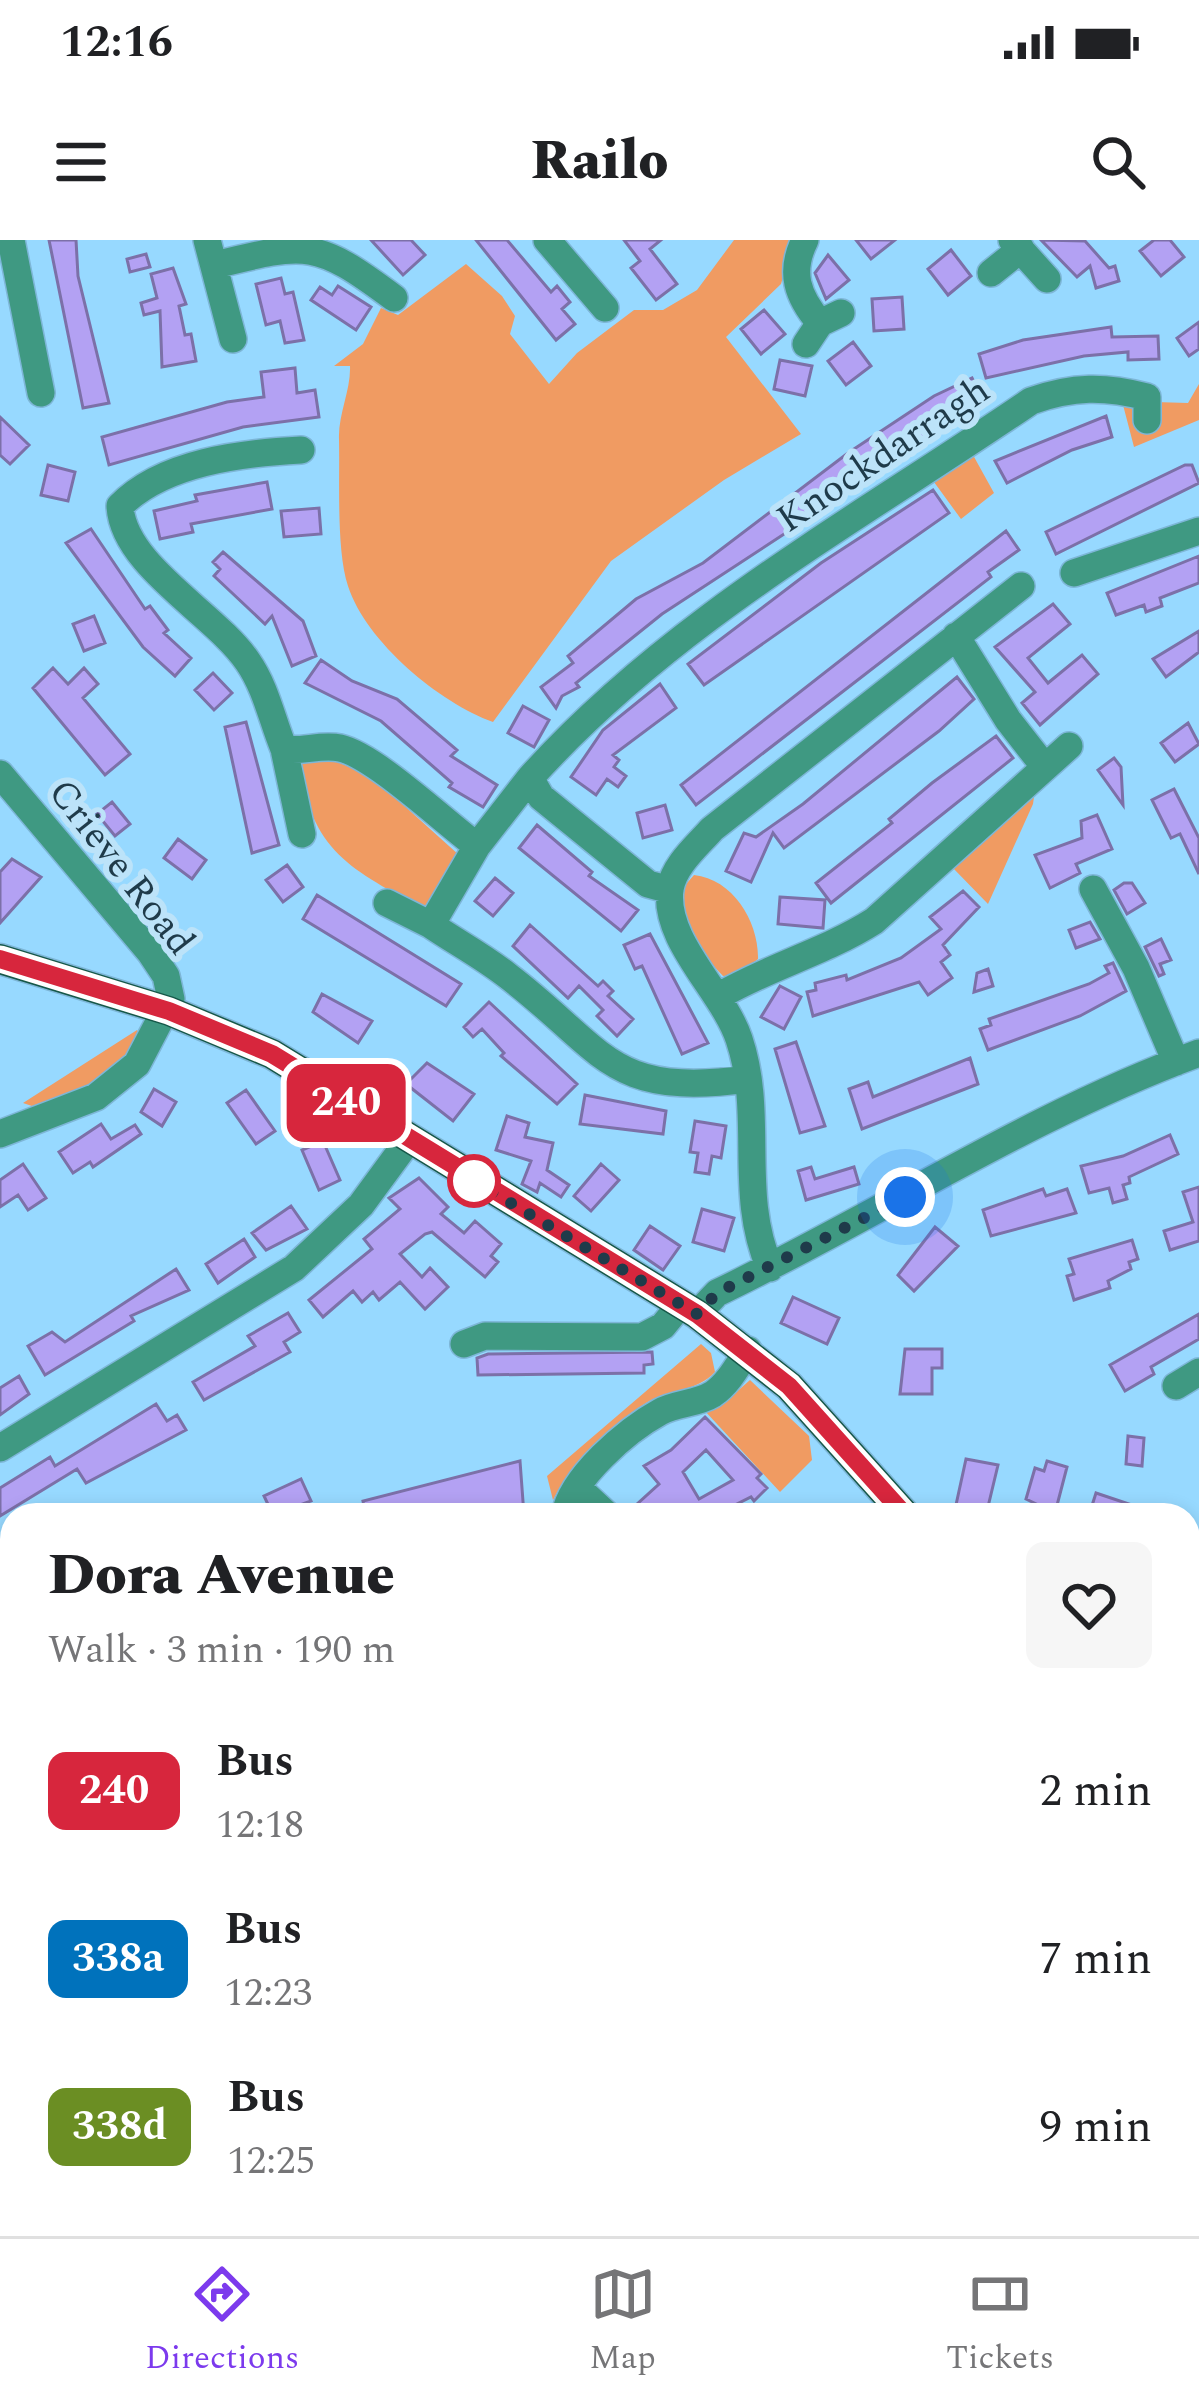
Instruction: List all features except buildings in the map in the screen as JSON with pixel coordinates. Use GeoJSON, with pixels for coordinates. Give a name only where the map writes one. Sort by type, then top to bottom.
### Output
{"type":"FeatureCollection","features":[{"type":"Feature","properties":{"kind":"main road"},"geometry":{"type":"LineString","coordinates":[[0,959],[169,1011],[272,1054],[748,1349],[789,1386],[894,1503]]}},
{"type":"Feature","properties":{"kind":"street"},"geometry":{"type":"LineString","coordinates":[[11,240],[41,393]]}},
{"type":"Feature","properties":{"kind":"street"},"geometry":{"type":"LineString","coordinates":[[547,240],[605,308]]}},
{"type":"Feature","properties":{"kind":"street"},"geometry":{"type":"LineString","coordinates":[[805,240],[796,257],[795,280],[804,304],[822,327]]}},
{"type":"Feature","properties":{"kind":"street"},"geometry":{"type":"LineString","coordinates":[[991,273],[1016,245],[1048,279]]}},
{"type":"Feature","properties":{"kind":"street"},"geometry":{"type":"LineString","coordinates":[[232,339],[211,253],[310,247],[341,259],[394,298]]}},
{"type":"Feature","properties":{"kind":"street","name":"Knockdarragh"},"geometry":{"type":"LineString","coordinates":[[430,925],[478,846],[530,778],[579,724],[658,652],[716,608],[1031,400],[1062,389],[1108,386],[1148,397],[1147,420]]}},
{"type":"Feature","properties":{"kind":"street"},"geometry":{"type":"LineString","coordinates":[[301,449],[242,453],[203,464],[132,493],[120,506],[128,533],[154,570],[250,665],[284,749],[302,834]]}},
{"type":"Feature","properties":{"kind":"street"},"geometry":{"type":"LineString","coordinates":[[1074,573],[1199,531]]}},
{"type":"Feature","properties":{"kind":"street"},"geometry":{"type":"LineString","coordinates":[[770,1268],[756,1237],[748,1189],[754,1123],[740,1041],[721,995],[690,958],[674,917],[670,890],[679,866],[712,829],[1021,586]]}},
{"type":"Feature","properties":{"kind":"street"},"geometry":{"type":"LineString","coordinates":[[956,636],[1008,721],[1044,766]]}},
{"type":"Feature","properties":{"kind":"street"},"geometry":{"type":"LineString","coordinates":[[658,652],[676,675]]}},
{"type":"Feature","properties":{"kind":"street"},"geometry":{"type":"LineString","coordinates":[[721,995],[768,968],[840,943],[874,921],[1069,746]]}},
{"type":"Feature","properties":{"kind":"street"},"geometry":{"type":"LineString","coordinates":[[284,749],[338,747],[373,760],[411,798],[478,846]]}},
{"type":"Feature","properties":{"kind":"street","name":"Crieve Road"},"geometry":{"type":"LineString","coordinates":[[0,774],[150,952],[166,976],[169,1011]]}},
{"type":"Feature","properties":{"kind":"street"},"geometry":{"type":"LineString","coordinates":[[530,778],[541,797],[648,884],[670,890]]}},
{"type":"Feature","properties":{"kind":"street"},"geometry":{"type":"LineString","coordinates":[[464,1344],[485,1336],[642,1337],[1007,1138],[1188,1057],[1093,890]]}},
{"type":"Feature","properties":{"kind":"street"},"geometry":{"type":"LineString","coordinates":[[387,903],[509,976],[616,1070],[696,1086],[748,1079]]}},
{"type":"Feature","properties":{"kind":"street"},"geometry":{"type":"LineString","coordinates":[[0,1134],[96,1097],[137,1064],[169,1011]]}},
{"type":"Feature","properties":{"kind":"street"},"geometry":{"type":"LineString","coordinates":[[0,1448],[294,1268],[361,1205],[408,1141]]}},
{"type":"Feature","properties":{"kind":"street"},"geometry":{"type":"LineString","coordinates":[[571,1503],[578,1488],[641,1425],[725,1384],[748,1349]]}},
{"type":"Feature","properties":{"kind":"street"},"geometry":{"type":"LineString","coordinates":[[578,1488],[594,1503]]}},
{"type":"Feature","properties":{"kind":"shaded area"},"geometry":{"type":"Polygon","coordinates":[[[734,240],[794,240],[781,284],[726,337],[801,434],[724,480],[611,561],[493,722],[451,701],[388,649],[357,607],[348,586],[340,534],[339,439],[350,366],[334,366],[363,344],[381,308],[398,315],[466,264],[502,296],[515,316],[510,334],[549,384],[577,353],[634,310],[663,310],[697,290],[734,240]]]}},
{"type":"Feature","properties":{"kind":"shaded area"},"geometry":{"type":"Polygon","coordinates":[[[1199,384],[1199,420],[1134,447],[1122,401],[1188,403],[1199,384]]]}},
{"type":"Feature","properties":{"kind":"shaded area"},"geometry":{"type":"Polygon","coordinates":[[[973,455],[994,493],[961,519],[934,482],[973,455]]]}},
{"type":"Feature","properties":{"kind":"shaded area"},"geometry":{"type":"Polygon","coordinates":[[[332,760],[370,775],[459,855],[426,910],[356,869],[324,837],[305,792],[300,761],[332,760]]]}},
{"type":"Feature","properties":{"kind":"shaded area"},"geometry":{"type":"Polygon","coordinates":[[[1034,797],[1033,804],[988,904],[953,868],[1034,797]]]}},
{"type":"Feature","properties":{"kind":"shaded area"},"geometry":{"type":"Polygon","coordinates":[[[694,875],[721,885],[748,917],[758,959],[738,975],[723,976],[694,937],[681,890],[694,875]]]}},
{"type":"Feature","properties":{"kind":"shaded area"},"geometry":{"type":"Polygon","coordinates":[[[137,1030],[140,1034],[130,1050],[95,1082],[32,1106],[23,1103],[137,1030]]]}},
{"type":"Feature","properties":{"kind":"shaded area"},"geometry":{"type":"Polygon","coordinates":[[[701,1344],[711,1353],[715,1372],[700,1383],[655,1398],[619,1422],[581,1459],[553,1500],[547,1476],[701,1344]]]}},
{"type":"Feature","properties":{"kind":"shaded area"},"geometry":{"type":"Polygon","coordinates":[[[750,1380],[809,1436],[812,1460],[780,1492],[704,1410],[723,1404],[750,1380]]]}},
{"type":"Feature","properties":{"kind":"bus line","name":"240"},"geometry":{"type":"LineString","coordinates":[[0,959],[169,1011],[272,1054],[748,1349],[789,1386],[895,1503]]}},
{"type":"Feature","properties":{"kind":"route"},"geometry":{"type":"LineString","coordinates":[[474,1181],[697,1314],[717,1293],[905,1197]]}}]}
